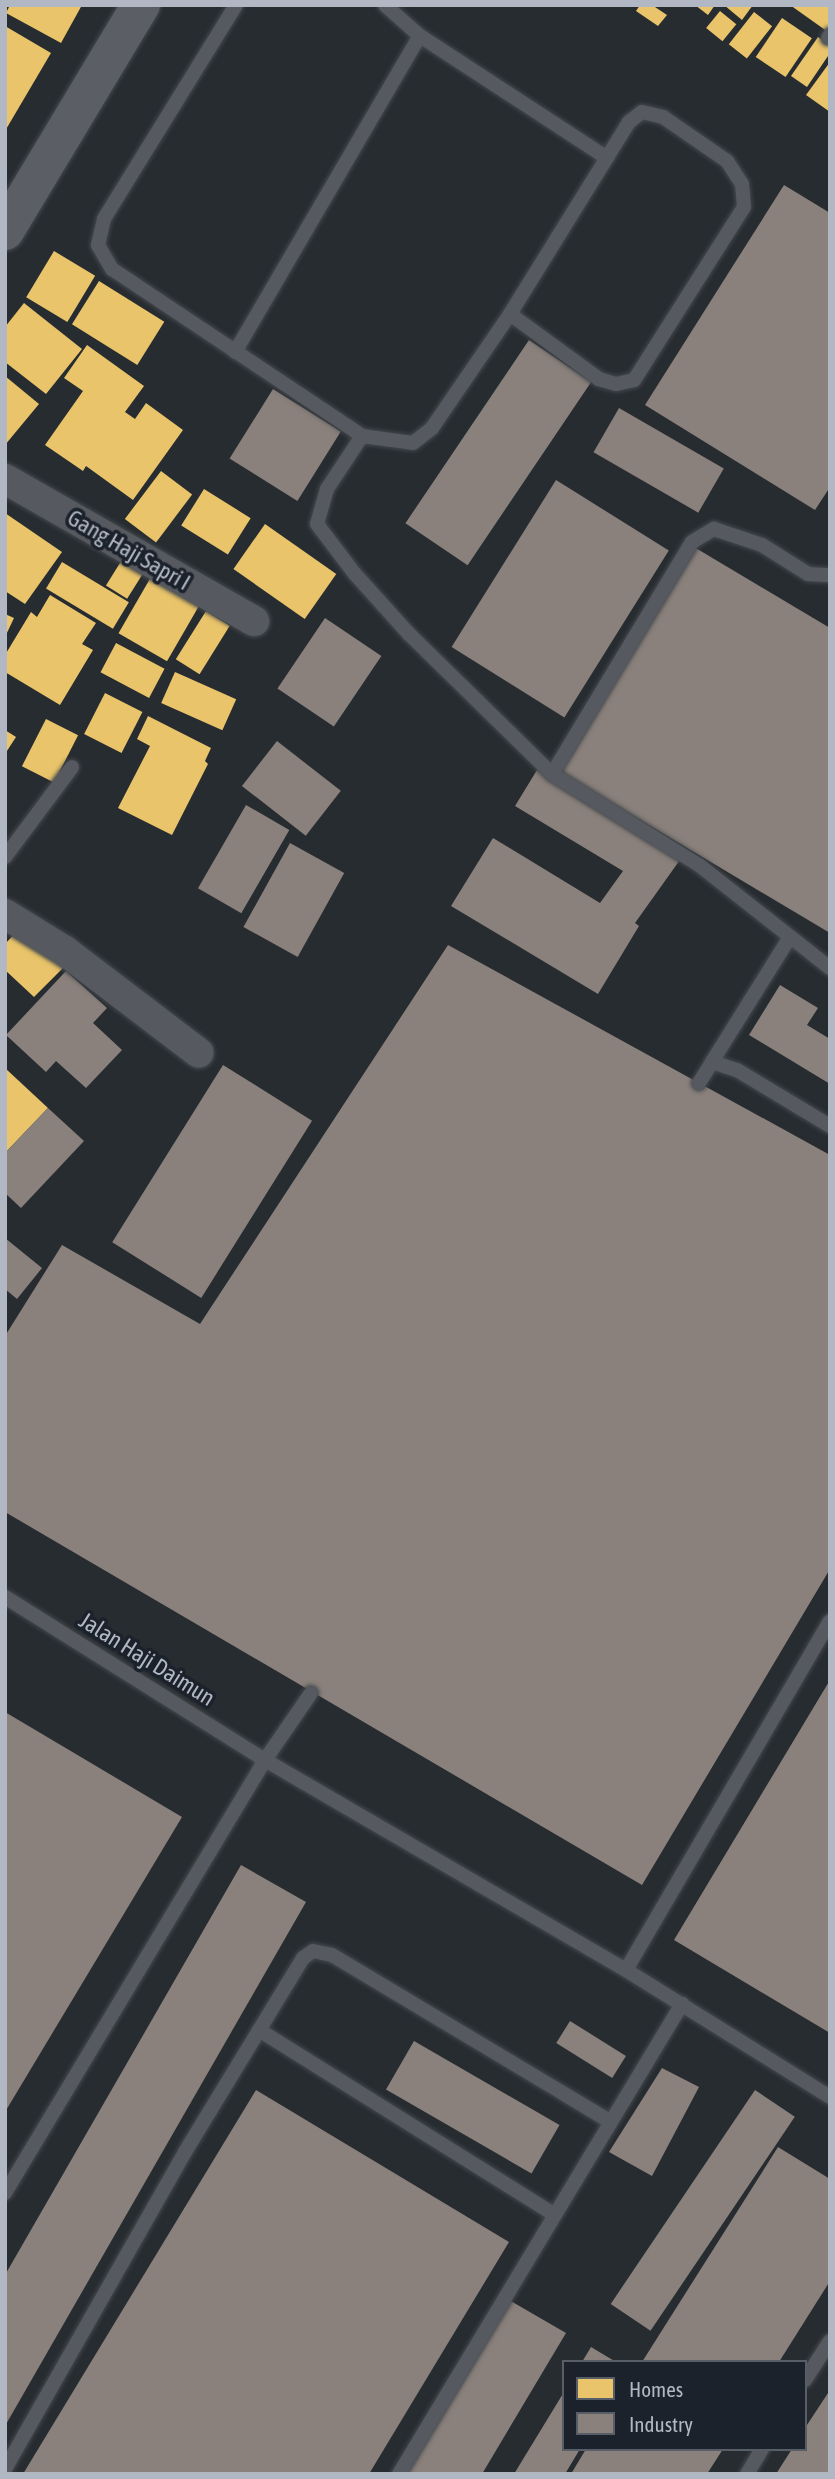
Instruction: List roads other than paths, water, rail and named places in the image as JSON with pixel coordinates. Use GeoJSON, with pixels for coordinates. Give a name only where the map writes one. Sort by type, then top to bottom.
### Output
{"type":"FeatureCollection","features":[{"type":"Feature","properties":{"kind":"street"},"geometry":{"type":"LineString","coordinates":[[5,231],[141,5]]}},
{"type":"Feature","properties":{"kind":"street","name":"Gang Haji Sapri I"},"geometry":{"type":"LineString","coordinates":[[5,479],[254,621]]}},
{"type":"Feature","properties":{"kind":"street"},"geometry":{"type":"LineString","coordinates":[[5,914],[65,951],[199,1053]]}},
{"type":"Feature","properties":{"kind":"lane"},"geometry":{"type":"LineString","coordinates":[[236,5],[104,219],[98,245],[112,269],[362,436],[413,443],[423,438],[510,314],[629,122],[642,112],[663,117],[727,161],[741,184],[744,207],[634,380],[616,384],[599,379],[510,314]]}},
{"type":"Feature","properties":{"kind":"lane"},"geometry":{"type":"LineString","coordinates":[[385,5],[420,36],[607,158]]}},
{"type":"Feature","properties":{"kind":"lane"},"geometry":{"type":"LineString","coordinates":[[234,352],[420,36]]}},
{"type":"Feature","properties":{"kind":"lane"},"geometry":{"type":"LineString","coordinates":[[362,436],[327,489],[317,524],[409,634],[552,774],[699,865],[830,968]]}},
{"type":"Feature","properties":{"kind":"lane"},"geometry":{"type":"LineString","coordinates":[[552,774],[692,542],[714,529],[762,545],[808,574],[830,575]]}},
{"type":"Feature","properties":{"kind":"lane"},"geometry":{"type":"LineString","coordinates":[[5,857],[72,767]]}},
{"type":"Feature","properties":{"kind":"lane"},"geometry":{"type":"LineString","coordinates":[[699,1083],[790,937]]}},
{"type":"Feature","properties":{"kind":"lane"},"geometry":{"type":"LineString","coordinates":[[712,1062],[737,1070],[830,1126]]}},
{"type":"Feature","properties":{"kind":"lane","name":"Jalan Haji Daimun"},"geometry":{"type":"LineString","coordinates":[[5,1597],[265,1760],[626,1970],[830,2097]]}},
{"type":"Feature","properties":{"kind":"lane"},"geometry":{"type":"LineString","coordinates":[[626,1970],[830,1621]]}},
{"type":"Feature","properties":{"kind":"lane"},"geometry":{"type":"LineString","coordinates":[[5,2193],[265,1760],[310,1693]]}},
{"type":"Feature","properties":{"kind":"lane"},"geometry":{"type":"LineString","coordinates":[[5,2469],[259,2030],[303,1958],[313,1951],[332,1955],[609,2121]]}},
{"type":"Feature","properties":{"kind":"lane"},"geometry":{"type":"LineString","coordinates":[[399,2474],[609,2121],[682,2004]]}},
{"type":"Feature","properties":{"kind":"lane"},"geometry":{"type":"LineString","coordinates":[[259,2030],[554,2214]]}},
{"type":"Feature","properties":{"kind":"lane"},"geometry":{"type":"LineString","coordinates":[[807,2377],[830,2341]]}},
{"type":"Feature","properties":{"kind":"lane"},"geometry":{"type":"LineString","coordinates":[[747,2474],[761,2451]]}}]}
